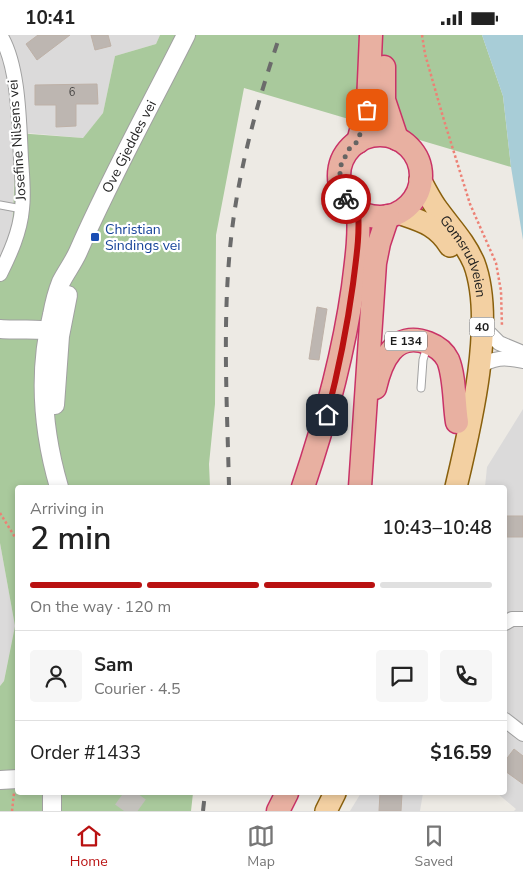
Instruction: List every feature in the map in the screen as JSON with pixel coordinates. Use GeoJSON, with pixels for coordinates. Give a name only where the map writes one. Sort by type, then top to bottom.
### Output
{"type":"FeatureCollection","features":[{"type":"Feature","properties":{"kind":"highway"},"geometry":{"type":"LineString","coordinates":[[358,141],[368,103],[371,35]]}},
{"type":"Feature","properties":{"kind":"highway"},"geometry":{"type":"LineString","coordinates":[[386,35],[383,93],[397,139]]}},
{"type":"Feature","properties":{"kind":"highway"},"geometry":{"type":"LineString","coordinates":[[393,214],[373,217],[358,211],[344,197],[340,187],[340,167],[343,157],[349,149],[358,141],[377,135],[397,139],[409,147],[415,156],[419,165],[420,181]]}},
{"type":"Feature","properties":{"kind":"highway","name":"E 134"},"geometry":{"type":"LineString","coordinates":[[360,485],[375,263],[379,243],[393,214],[413,200],[418,191],[420,181]]}},
{"type":"Feature","properties":{"kind":"highway"},"geometry":{"type":"LineString","coordinates":[[304,485],[327,415],[340,363],[359,240],[358,211]]}},
{"type":"Feature","properties":{"kind":"highway","name":"E 134"},"geometry":{"type":"LineString","coordinates":[[364,440],[380,369],[384,360],[397,345],[406,341],[418,340],[428,343],[441,351],[447,359],[451,370],[457,422]]}},
{"type":"Feature","properties":{"kind":"highway"},"geometry":{"type":"LineString","coordinates":[[278,811],[285,795]]}},
{"type":"Feature","properties":{"kind":"main road","name":"Gomsrudveien"},"geometry":{"type":"LineString","coordinates":[[420,181],[437,209],[464,243],[474,264],[481,288],[482,327],[478,368],[470,424],[456,485]]}},
{"type":"Feature","properties":{"kind":"main road","name":"Gomsrudveien"},"geometry":{"type":"LineString","coordinates":[[393,214],[423,221],[432,225],[442,235],[457,259],[468,291],[470,321],[457,422],[442,485]]}},
{"type":"Feature","properties":{"kind":"main road"},"geometry":{"type":"LineString","coordinates":[[312,811],[319,795]]}},
{"type":"Feature","properties":{"kind":"main road"},"geometry":{"type":"LineString","coordinates":[[326,811],[334,795]]}},
{"type":"Feature","properties":{"kind":"street","name":"Josefine Nilsens vei"},"geometry":{"type":"LineString","coordinates":[[0,35],[10,57],[15,89],[22,209],[15,241],[0,275]]}},
{"type":"Feature","properties":{"kind":"street","name":"Ove Gjeddes vei"},"geometry":{"type":"LineString","coordinates":[[59,485],[55,424],[56,390],[52,336],[74,260],[105,192],[186,35]]}},
{"type":"Feature","properties":{"kind":"street"},"geometry":{"type":"LineString","coordinates":[[482,327],[501,344],[523,353]]}},
{"type":"Feature","properties":{"kind":"street"},"geometry":{"type":"LineString","coordinates":[[8,330],[52,336]]}},
{"type":"Feature","properties":{"kind":"street"},"geometry":{"type":"LineString","coordinates":[[478,368],[486,362],[500,358],[523,361]]}},
{"type":"Feature","properties":{"kind":"street"},"geometry":{"type":"LineString","coordinates":[[507,622],[512,619],[523,619]]}},
{"type":"Feature","properties":{"kind":"street"},"geometry":{"type":"LineString","coordinates":[[507,722],[523,734]]}},
{"type":"Feature","properties":{"kind":"street"},"geometry":{"type":"LineString","coordinates":[[52,795],[52,811]]}},
{"type":"Feature","properties":{"kind":"lane"},"geometry":{"type":"LineString","coordinates":[[0,205],[22,209]]}},
{"type":"Feature","properties":{"kind":"lane"},"geometry":{"type":"LineString","coordinates":[[420,388],[423,361],[428,343]]}},
{"type":"Feature","properties":{"kind":"path"},"geometry":{"type":"LineString","coordinates":[[422,35],[425,54],[470,204],[496,263],[503,305],[501,344]]}},
{"type":"Feature","properties":{"kind":"path"},"geometry":{"type":"LineString","coordinates":[[0,513],[15,537]]}},
{"type":"Feature","properties":{"kind":"path"},"geometry":{"type":"LineString","coordinates":[[11,783],[12,811]]}},
{"type":"Feature","properties":{"kind":"shaded area"},"geometry":{"type":"Polygon","coordinates":[[[0,35],[160,35],[156,44],[115,56],[103,113],[83,138],[28,133],[15,154],[12,230],[0,260],[0,35]]]}},
{"type":"Feature","properties":{"kind":"shaded area"},"geometry":{"type":"Polygon","coordinates":[[[523,409],[523,811],[514,811],[516,809],[499,795],[507,795],[507,485],[485,485],[487,467],[523,409]]]}},
{"type":"Feature","properties":{"kind":"shaded area"},"geometry":{"type":"Polygon","coordinates":[[[0,543],[15,626],[4,681],[0,686],[0,543]]]}},
{"type":"Feature","properties":{"kind":"shaded area"},"geometry":{"type":"Polygon","coordinates":[[[360,795],[423,795],[420,811],[350,811],[360,795]]]}},
{"type":"Feature","properties":{"kind":"green space"},"geometry":{"type":"Polygon","coordinates":[[[160,35],[482,35],[503,96],[511,167],[244,88],[216,235],[215,404],[209,464],[210,485],[15,485],[15,626],[0,543],[0,260],[12,230],[17,133],[83,138],[103,113],[115,56],[156,44],[160,35]]]}},
{"type":"Feature","properties":{"kind":"green space"},"geometry":{"type":"Polygon","coordinates":[[[15,626],[15,795],[193,795],[191,811],[0,811],[0,686],[4,681],[15,626]]]}},
{"type":"Feature","properties":{"kind":"water"},"geometry":{"type":"Polygon","coordinates":[[[482,35],[523,35],[523,240],[511,167],[503,96],[482,35]]]}},
{"type":"Feature","properties":{"kind":"building"},"geometry":{"type":"Polygon","coordinates":[[[38,35],[70,35],[37,60],[26,44],[38,35]]]}},
{"type":"Feature","properties":{"kind":"building"},"geometry":{"type":"Polygon","coordinates":[[[91,35],[108,35],[111,46],[95,50],[91,35]]]}},
{"type":"Feature","properties":{"kind":"building"},"geometry":{"type":"Polygon","coordinates":[[[97,84],[98,104],[76,104],[76,126],[56,127],[56,105],[35,105],[35,85],[97,84]]]}},
{"type":"Feature","properties":{"kind":"building"},"geometry":{"type":"Polygon","coordinates":[[[317,307],[327,309],[319,360],[309,359],[317,307]]]}},
{"type":"Feature","properties":{"kind":"building"},"geometry":{"type":"Polygon","coordinates":[[[507,516],[523,516],[523,537],[507,537],[507,516]]]}},
{"type":"Feature","properties":{"kind":"building"},"geometry":{"type":"Polygon","coordinates":[[[514,749],[523,756],[523,784],[507,772],[507,758],[514,749]]]}},
{"type":"Feature","properties":{"kind":"building"},"geometry":{"type":"Polygon","coordinates":[[[380,795],[402,795],[401,811],[379,811],[380,795]]]}},
{"type":"Feature","properties":{"kind":"tunnel"},"geometry":{"type":"LineString","coordinates":[[124,811],[136,795]]}},
{"type":"Feature","properties":{"kind":"railway"},"geometry":{"type":"LineString","coordinates":[[229,485],[226,317],[230,249],[234,215],[247,146],[280,35]]}},
{"type":"Feature","properties":{"kind":"railway"},"geometry":{"type":"LineString","coordinates":[[203,811],[205,795]]}},
{"type":"Feature","properties":{"kind":"way so far"},"geometry":{"type":"LineString","coordinates":[[346,199],[340,187],[340,167],[343,157],[358,141],[367,110]]}},
{"type":"Feature","properties":{"kind":"place","name":"Christian Sindings vei"},"geometry":{"type":"Point","coordinates":[95,237]}},
{"type":"Feature","properties":{"kind":"route"},"geometry":{"type":"LineString","coordinates":[[327,415],[347,325],[359,240],[358,211],[346,199]]}}]}
